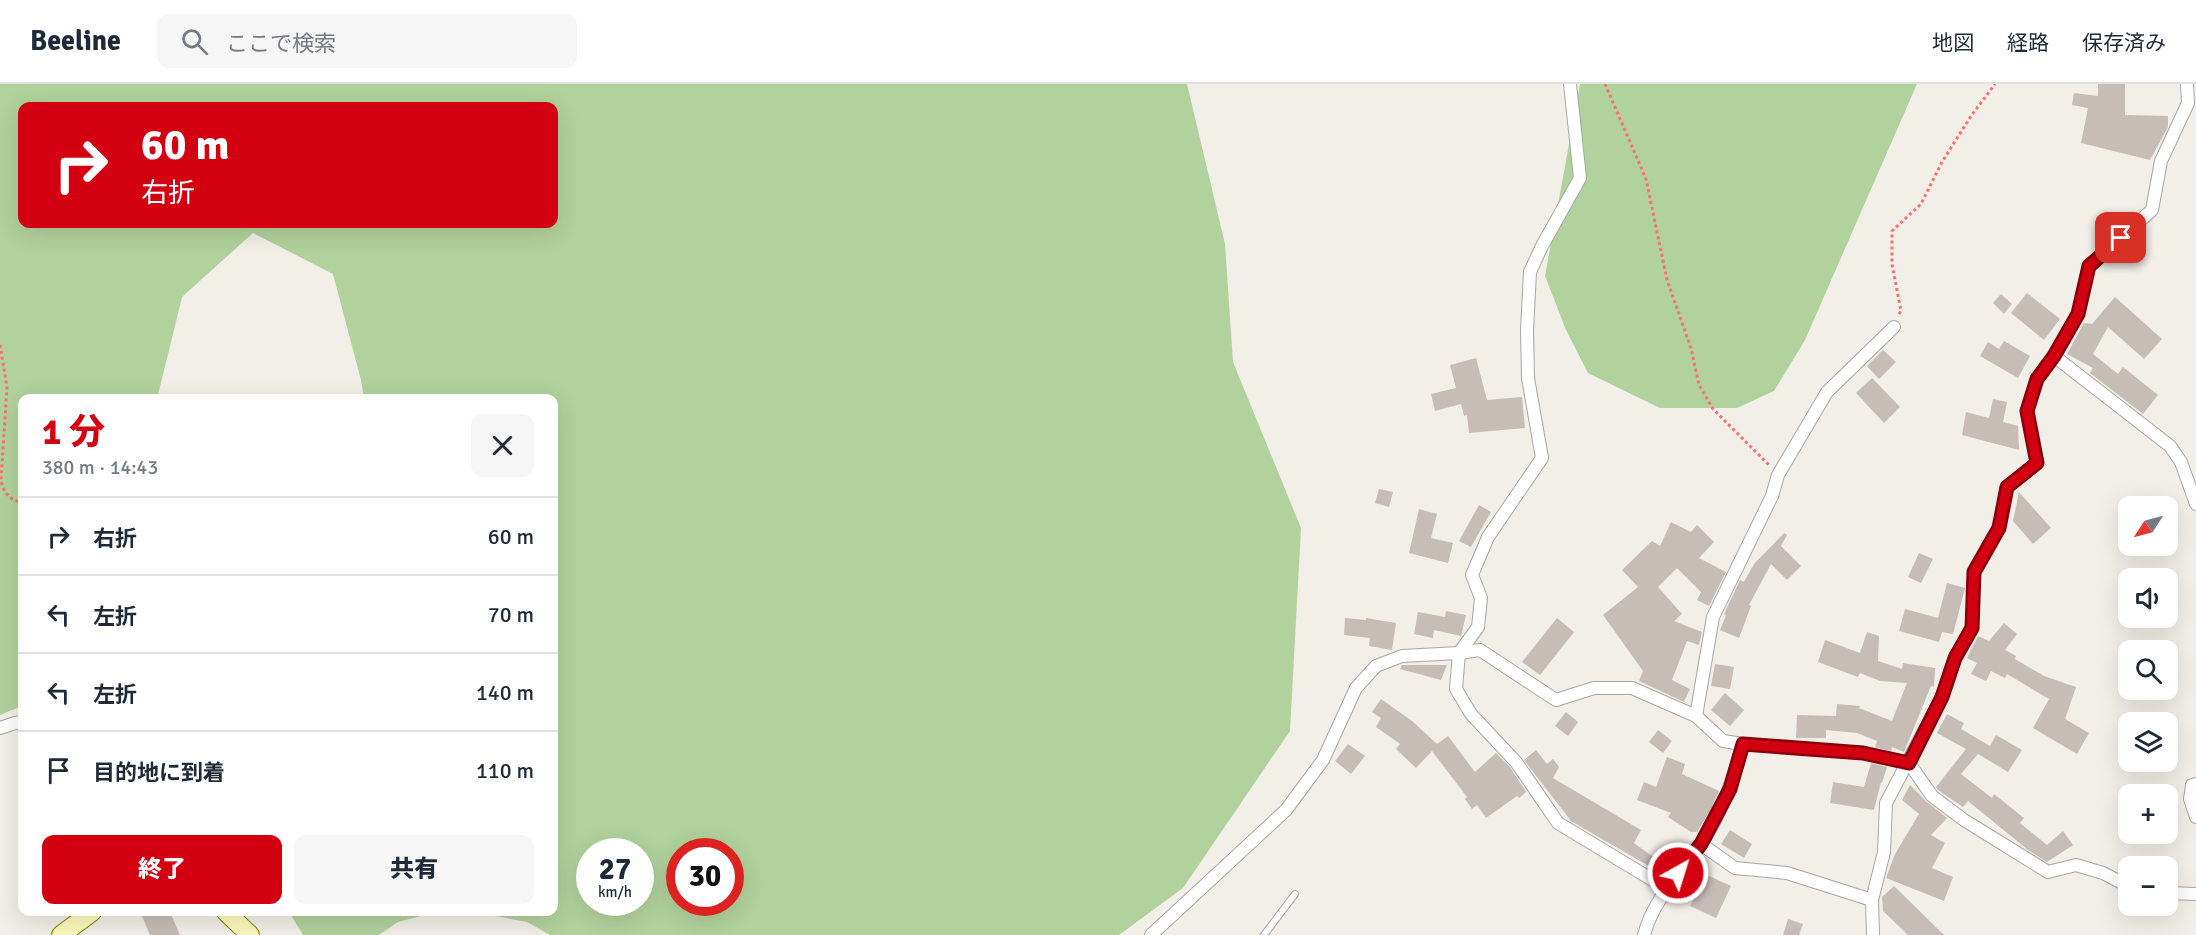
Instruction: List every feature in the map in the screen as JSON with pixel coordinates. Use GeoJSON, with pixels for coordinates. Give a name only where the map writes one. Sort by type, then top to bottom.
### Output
{"type":"FeatureCollection","features":[{"type":"Feature","properties":{"kind":"main road"},"geometry":{"type":"LineString","coordinates":[[61,935],[87,916]]}},
{"type":"Feature","properties":{"kind":"main road"},"geometry":{"type":"LineString","coordinates":[[230,916],[250,935]]}},
{"type":"Feature","properties":{"kind":"street"},"geometry":{"type":"LineString","coordinates":[[1570,84],[1580,178],[1530,272],[1527,330],[1528,378],[1542,459],[1488,537],[1473,575],[1481,598],[1478,627],[1459,653],[1456,689],[1471,714],[1516,762],[1558,823],[1666,888]]}},
{"type":"Feature","properties":{"kind":"street"},"geometry":{"type":"LineString","coordinates":[[1873,935],[1872,900],[1884,852],[1887,803],[1942,697],[1955,658],[1972,628],[1974,572],[1999,528],[2007,487],[2037,463],[2027,411],[2037,379],[2054,356],[2078,314],[2089,266],[2152,210],[2161,161],[2188,103],[2187,84]]}},
{"type":"Feature","properties":{"kind":"street"},"geometry":{"type":"LineString","coordinates":[[1696,716],[1713,617],[1772,496],[1778,475],[1827,392],[1894,327]]}},
{"type":"Feature","properties":{"kind":"street"},"geometry":{"type":"LineString","coordinates":[[2054,356],[2170,446],[2181,462],[2196,504]]}},
{"type":"Feature","properties":{"kind":"street"},"geometry":{"type":"LineString","coordinates":[[1151,935],[1286,810],[1323,760],[1356,688],[1376,666],[1402,656],[1480,650],[1556,700],[1594,688],[1632,688],[1696,716],[1723,741],[1863,753],[1909,763],[1932,796],[1964,820],[2048,872],[2076,865],[2103,873],[2118,881]]}},
{"type":"Feature","properties":{"kind":"street"},"geometry":{"type":"LineString","coordinates":[[0,728],[18,723]]}},
{"type":"Feature","properties":{"kind":"street"},"geometry":{"type":"LineString","coordinates":[[1644,935],[1666,888],[1701,844],[1730,789],[1743,744]]}},
{"type":"Feature","properties":{"kind":"street"},"geometry":{"type":"LineString","coordinates":[[2196,784],[2192,785],[2190,799],[2196,817]]}},
{"type":"Feature","properties":{"kind":"street"},"geometry":{"type":"LineString","coordinates":[[1701,844],[1735,868],[1787,873],[1872,900]]}},
{"type":"Feature","properties":{"kind":"street"},"geometry":{"type":"LineString","coordinates":[[2178,893],[2196,894]]}},
{"type":"Feature","properties":{"kind":"lane"},"geometry":{"type":"LineString","coordinates":[[1264,935],[1295,894]]}},
{"type":"Feature","properties":{"kind":"path"},"geometry":{"type":"LineString","coordinates":[[1605,84],[1646,179],[1667,280],[1691,348],[1699,385],[1713,409],[1778,475]]}},
{"type":"Feature","properties":{"kind":"path"},"geometry":{"type":"LineString","coordinates":[[1894,327],[1901,311],[1892,264],[1892,231],[1921,204],[1942,162],[1995,84]]}},
{"type":"Feature","properties":{"kind":"path"},"geometry":{"type":"LineString","coordinates":[[0,345],[7,387],[1,480],[2,488],[9,497],[18,500]]}},
{"type":"Feature","properties":{"kind":"green space"},"geometry":{"type":"Polygon","coordinates":[[[0,84],[1187,84],[1225,244],[1233,362],[1301,528],[1290,731],[1183,888],[1119,935],[550,935],[527,922],[495,916],[558,916],[558,394],[363,394],[333,274],[253,233],[182,297],[158,394],[18,394],[18,708],[0,715],[0,84]]]}},
{"type":"Feature","properties":{"kind":"green space"},"geometry":{"type":"Polygon","coordinates":[[[1580,84],[1917,84],[1805,340],[1774,391],[1737,408],[1660,408],[1588,373],[1566,330],[1545,276],[1580,84]]]}},
{"type":"Feature","properties":{"kind":"green space"},"geometry":{"type":"Polygon","coordinates":[[[291,916],[421,916],[398,922],[379,935],[303,935],[291,916]]]}},
{"type":"Feature","properties":{"kind":"building"},"geometry":{"type":"Polygon","coordinates":[[[2098,84],[2125,84],[2125,115],[2168,116],[2168,127],[2150,160],[2081,143],[2088,108],[2072,105],[2074,93],[2098,96],[2098,84]]]}},
{"type":"Feature","properties":{"kind":"building"},"geometry":{"type":"Polygon","coordinates":[[[2027,293],[2060,319],[2044,340],[2011,313],[2027,293]]]}},
{"type":"Feature","properties":{"kind":"building"},"geometry":{"type":"Polygon","coordinates":[[[2001,294],[2012,304],[2004,314],[1993,303],[2001,294]]]}},
{"type":"Feature","properties":{"kind":"building"},"geometry":{"type":"Polygon","coordinates":[[[2115,297],[2162,339],[2144,359],[2108,327],[2093,354],[2118,374],[2123,367],[2158,395],[2143,414],[2090,373],[2093,368],[2067,354],[2084,323],[2092,324],[2115,297]]]}},
{"type":"Feature","properties":{"kind":"building"},"geometry":{"type":"Polygon","coordinates":[[[2004,341],[2030,356],[2018,378],[1980,356],[1988,342],[1999,349],[2004,341]]]}},
{"type":"Feature","properties":{"kind":"building"},"geometry":{"type":"Polygon","coordinates":[[[1883,350],[1896,362],[1879,379],[1867,366],[1883,350]]]}},
{"type":"Feature","properties":{"kind":"building"},"geometry":{"type":"Polygon","coordinates":[[[1476,358],[1487,400],[1522,397],[1525,428],[1469,433],[1467,415],[1464,416],[1461,404],[1435,411],[1431,394],[1456,388],[1450,365],[1476,358]]]}},
{"type":"Feature","properties":{"kind":"building"},"geometry":{"type":"Polygon","coordinates":[[[1872,378],[1900,407],[1884,423],[1856,393],[1872,378]]]}},
{"type":"Feature","properties":{"kind":"building"},"geometry":{"type":"Polygon","coordinates":[[[1993,399],[2007,402],[2003,422],[2018,426],[2019,450],[1962,435],[1966,412],[1989,418],[1993,399]]]}},
{"type":"Feature","properties":{"kind":"building"},"geometry":{"type":"Polygon","coordinates":[[[1379,489],[1393,492],[1389,507],[1375,503],[1379,489]]]}},
{"type":"Feature","properties":{"kind":"building"},"geometry":{"type":"Polygon","coordinates":[[[2019,492],[2051,528],[2033,544],[2013,521],[2019,492]]]}},
{"type":"Feature","properties":{"kind":"building"},"geometry":{"type":"Polygon","coordinates":[[[1479,505],[1491,512],[1471,547],[1459,541],[1479,505]]]}},
{"type":"Feature","properties":{"kind":"building"},"geometry":{"type":"Polygon","coordinates":[[[1419,509],[1437,514],[1431,538],[1453,543],[1448,563],[1409,553],[1419,509]]]}},
{"type":"Feature","properties":{"kind":"building"},"geometry":{"type":"Polygon","coordinates":[[[1671,522],[1691,532],[1697,525],[1714,542],[1699,558],[1726,572],[1709,606],[1697,600],[1701,592],[1677,568],[1658,587],[1682,614],[1674,621],[1702,632],[1699,645],[1687,641],[1672,680],[1690,689],[1684,702],[1639,681],[1643,671],[1603,615],[1638,587],[1622,570],[1652,541],[1660,546],[1671,522]]]}},
{"type":"Feature","properties":{"kind":"building"},"geometry":{"type":"Polygon","coordinates":[[[1784,533],[1787,535],[1781,546],[1801,566],[1787,580],[1771,564],[1749,605],[1751,606],[1739,638],[1720,630],[1726,615],[1724,614],[1740,580],[1744,582],[1754,564],[1784,533]]]}},
{"type":"Feature","properties":{"kind":"building"},"geometry":{"type":"Polygon","coordinates":[[[1919,553],[1933,559],[1921,583],[1908,577],[1919,553]]]}},
{"type":"Feature","properties":{"kind":"building"},"geometry":{"type":"Polygon","coordinates":[[[1947,583],[1965,588],[1953,634],[1942,632],[1939,642],[1899,631],[1905,609],[1938,618],[1947,583]]]}},
{"type":"Feature","properties":{"kind":"building"},"geometry":{"type":"Polygon","coordinates":[[[1446,611],[1466,615],[1461,636],[1434,630],[1433,638],[1414,634],[1418,612],[1445,617],[1446,611]]]}},
{"type":"Feature","properties":{"kind":"building"},"geometry":{"type":"Polygon","coordinates":[[[1345,618],[1366,620],[1366,618],[1396,623],[1392,650],[1369,646],[1370,638],[1344,635],[1345,618]]]}},
{"type":"Feature","properties":{"kind":"building"},"geometry":{"type":"Polygon","coordinates":[[[1557,618],[1574,632],[1540,675],[1522,662],[1557,618]]]}},
{"type":"Feature","properties":{"kind":"building"},"geometry":{"type":"Polygon","coordinates":[[[2004,623],[2017,634],[2005,650],[2016,656],[2015,659],[2044,676],[2076,687],[2065,719],[2089,733],[2077,754],[2033,728],[2049,699],[2007,674],[2005,678],[1991,671],[1986,681],[1971,674],[1977,663],[1967,658],[1978,636],[1989,641],[2004,623]]]}},
{"type":"Feature","properties":{"kind":"building"},"geometry":{"type":"Polygon","coordinates":[[[1867,632],[1879,636],[1878,661],[1902,669],[1903,663],[1935,668],[1934,687],[1931,686],[1904,752],[1892,747],[1891,751],[1875,747],[1877,741],[1857,733],[1826,730],[1826,738],[1796,738],[1797,715],[1836,716],[1837,704],[1860,706],[1859,708],[1892,721],[1907,683],[1880,681],[1860,673],[1858,677],[1818,662],[1825,640],[1860,653],[1867,632]]]}},
{"type":"Feature","properties":{"kind":"building"},"geometry":{"type":"Polygon","coordinates":[[[1715,664],[1734,667],[1730,689],[1711,686],[1715,664]]]}},
{"type":"Feature","properties":{"kind":"building"},"geometry":{"type":"Polygon","coordinates":[[[1402,665],[1447,665],[1441,680],[1400,669],[1402,665]]]}},
{"type":"Feature","properties":{"kind":"building"},"geometry":{"type":"Polygon","coordinates":[[[1725,693],[1744,710],[1730,726],[1711,710],[1725,693]]]}},
{"type":"Feature","properties":{"kind":"building"},"geometry":{"type":"Polygon","coordinates":[[[1381,699],[1412,721],[1437,744],[1448,736],[1475,772],[1496,753],[1510,767],[1526,792],[1486,818],[1477,805],[1472,809],[1465,799],[1467,797],[1432,751],[1416,768],[1396,749],[1400,744],[1376,727],[1381,718],[1372,712],[1381,699]]]}},
{"type":"Feature","properties":{"kind":"building"},"geometry":{"type":"Polygon","coordinates":[[[1566,712],[1578,722],[1568,736],[1555,726],[1566,712]]]}},
{"type":"Feature","properties":{"kind":"building"},"geometry":{"type":"Polygon","coordinates":[[[1947,714],[1964,723],[1961,729],[1990,746],[1996,735],[2022,750],[2008,772],[1978,754],[1961,774],[1992,798],[1994,794],[2024,818],[2020,823],[2047,845],[2063,831],[2073,845],[2047,862],[2028,850],[1968,801],[1963,807],[1938,790],[1936,787],[1966,749],[1937,733],[1947,714]]]}},
{"type":"Feature","properties":{"kind":"building"},"geometry":{"type":"Polygon","coordinates":[[[1658,730],[1672,741],[1663,753],[1649,742],[1658,730]]]}},
{"type":"Feature","properties":{"kind":"building"},"geometry":{"type":"Polygon","coordinates":[[[1348,744],[1365,756],[1351,774],[1335,761],[1348,744]]]}},
{"type":"Feature","properties":{"kind":"building"},"geometry":{"type":"Polygon","coordinates":[[[1536,750],[1547,764],[1553,759],[1559,767],[1553,778],[1641,830],[1634,843],[1659,861],[1654,869],[1571,821],[1524,760],[1536,750]]]}},
{"type":"Feature","properties":{"kind":"building"},"geometry":{"type":"Polygon","coordinates":[[[1667,757],[1685,764],[1682,774],[1719,791],[1697,832],[1691,832],[1668,817],[1671,813],[1637,800],[1644,782],[1656,787],[1667,757]]]}},
{"type":"Feature","properties":{"kind":"building"},"geometry":{"type":"Polygon","coordinates":[[[1871,763],[1887,767],[1874,810],[1830,803],[1833,782],[1864,787],[1871,763]]]}},
{"type":"Feature","properties":{"kind":"building"},"geometry":{"type":"Polygon","coordinates":[[[1910,785],[1947,818],[1931,835],[1945,843],[1932,868],[1953,877],[1944,901],[1886,878],[1895,854],[1919,814],[1902,800],[1910,785]]]}},
{"type":"Feature","properties":{"kind":"building"},"geometry":{"type":"Polygon","coordinates":[[[1730,830],[1752,844],[1744,858],[1721,844],[1730,830]]]}},
{"type":"Feature","properties":{"kind":"building"},"geometry":{"type":"Polygon","coordinates":[[[1705,874],[1731,886],[1716,918],[1690,906],[1705,874]]]}},
{"type":"Feature","properties":{"kind":"building"},"geometry":{"type":"Polygon","coordinates":[[[1894,886],[1944,935],[1908,935],[1883,911],[1882,897],[1894,886]]]}},
{"type":"Feature","properties":{"kind":"building"},"geometry":{"type":"Polygon","coordinates":[[[142,916],[172,916],[180,935],[150,935],[142,916]]]}},
{"type":"Feature","properties":{"kind":"building"},"geometry":{"type":"Polygon","coordinates":[[[1788,919],[1803,924],[1799,935],[1783,935],[1788,919]]]}},
{"type":"Feature","properties":{"kind":"route"},"geometry":{"type":"LineString","coordinates":[[1678,873],[1701,844],[1730,789],[1743,744],[1863,753],[1909,763],[1942,697],[1955,658],[1972,628],[1974,572],[1999,528],[2007,487],[2037,463],[2027,411],[2037,379],[2054,356],[2078,314],[2089,266],[2121,238]]}}]}
